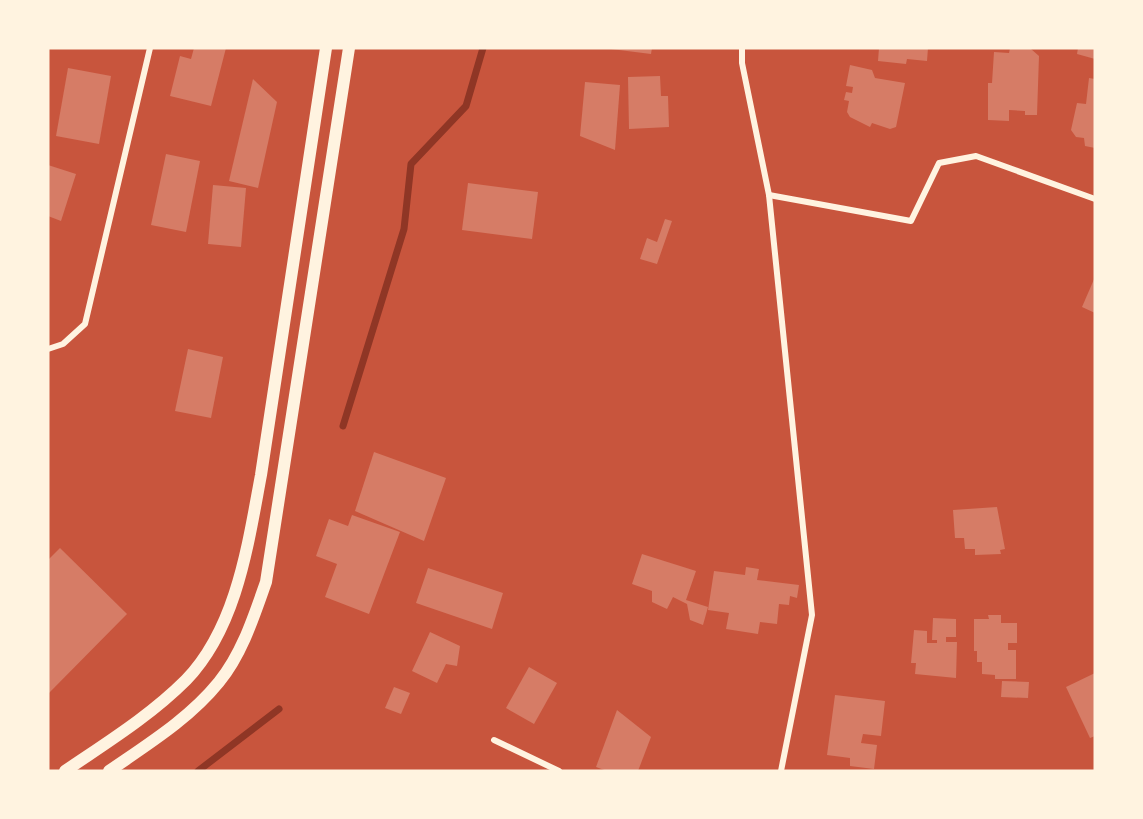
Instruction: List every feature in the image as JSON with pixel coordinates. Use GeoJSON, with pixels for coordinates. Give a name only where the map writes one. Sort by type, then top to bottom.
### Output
{"type":"FeatureCollection","features":[{"type":"Feature","properties":{"kind":"main road"},"geometry":{"type":"LineString","coordinates":[[64,771],[133,725],[187,679],[205,655],[224,620],[232,599],[250,534],[261,475],[326,48]]}},
{"type":"Feature","properties":{"kind":"main road"},"geometry":{"type":"LineString","coordinates":[[109,771],[185,716],[220,680],[242,641],[266,582],[350,48]]}},
{"type":"Feature","properties":{"kind":"street"},"geometry":{"type":"LineString","coordinates":[[48,349],[63,344],[85,324],[150,48]]}},
{"type":"Feature","properties":{"kind":"street"},"geometry":{"type":"LineString","coordinates":[[742,48],[742,63],[769,195],[812,615],[781,771]]}},
{"type":"Feature","properties":{"kind":"street"},"geometry":{"type":"LineString","coordinates":[[769,195],[911,221],[939,163],[976,156],[1095,199]]}},
{"type":"Feature","properties":{"kind":"street"},"geometry":{"type":"LineString","coordinates":[[494,740],[559,771]]}},
{"type":"Feature","properties":{"kind":"building"},"geometry":{"type":"Polygon","coordinates":[[[194,48],[226,48],[211,106],[170,96],[180,56],[191,59],[194,48]]]}},
{"type":"Feature","properties":{"kind":"building"},"geometry":{"type":"Polygon","coordinates":[[[603,48],[652,48],[651,54],[603,48]]]}},
{"type":"Feature","properties":{"kind":"building"},"geometry":{"type":"Polygon","coordinates":[[[879,48],[928,48],[927,61],[907,59],[906,64],[878,61],[879,48]]]}},
{"type":"Feature","properties":{"kind":"building"},"geometry":{"type":"Polygon","coordinates":[[[1010,48],[1031,49],[1039,56],[1037,115],[1025,115],[1025,111],[1009,110],[1009,121],[988,120],[988,83],[992,83],[994,52],[1009,53],[1010,48]]]}},
{"type":"Feature","properties":{"kind":"building"},"geometry":{"type":"Polygon","coordinates":[[[1078,48],[1095,48],[1095,59],[1077,54],[1078,48]]]}},
{"type":"Feature","properties":{"kind":"building"},"geometry":{"type":"Polygon","coordinates":[[[850,65],[872,70],[875,78],[905,83],[896,127],[890,129],[872,123],[870,127],[850,117],[847,112],[849,101],[844,100],[846,92],[852,93],[853,87],[846,86],[850,65]]]}},
{"type":"Feature","properties":{"kind":"building"},"geometry":{"type":"Polygon","coordinates":[[[68,68],[111,76],[99,144],[56,136],[68,68]]]}},
{"type":"Feature","properties":{"kind":"building"},"geometry":{"type":"Polygon","coordinates":[[[660,76],[661,96],[668,96],[669,127],[629,129],[628,77],[660,76]]]}},
{"type":"Feature","properties":{"kind":"building"},"geometry":{"type":"Polygon","coordinates":[[[1089,78],[1095,79],[1095,148],[1085,146],[1084,138],[1076,137],[1071,130],[1077,103],[1086,104],[1089,78]]]}},
{"type":"Feature","properties":{"kind":"building"},"geometry":{"type":"Polygon","coordinates":[[[253,79],[277,102],[258,188],[229,181],[253,79]]]}},
{"type":"Feature","properties":{"kind":"building"},"geometry":{"type":"Polygon","coordinates":[[[585,82],[620,85],[615,150],[580,136],[585,82]]]}},
{"type":"Feature","properties":{"kind":"building"},"geometry":{"type":"Polygon","coordinates":[[[166,154],[200,161],[186,232],[151,225],[166,154]]]}},
{"type":"Feature","properties":{"kind":"building"},"geometry":{"type":"Polygon","coordinates":[[[48,165],[76,174],[61,221],[48,216],[48,165]]]}},
{"type":"Feature","properties":{"kind":"building"},"geometry":{"type":"Polygon","coordinates":[[[468,183],[538,192],[532,239],[462,230],[468,183]]]}},
{"type":"Feature","properties":{"kind":"building"},"geometry":{"type":"Polygon","coordinates":[[[213,185],[246,188],[241,247],[208,244],[213,185]]]}},
{"type":"Feature","properties":{"kind":"building"},"geometry":{"type":"Polygon","coordinates":[[[665,219],[672,221],[657,264],[640,259],[647,238],[657,242],[665,219]]]}},
{"type":"Feature","properties":{"kind":"building"},"geometry":{"type":"Polygon","coordinates":[[[1095,277],[1095,313],[1082,307],[1095,277]]]}},
{"type":"Feature","properties":{"kind":"building"},"geometry":{"type":"Polygon","coordinates":[[[188,349],[223,357],[211,418],[175,411],[188,349]]]}},
{"type":"Feature","properties":{"kind":"building"},"geometry":{"type":"Polygon","coordinates":[[[374,452],[446,478],[424,541],[355,511],[374,452]]]}},
{"type":"Feature","properties":{"kind":"building"},"geometry":{"type":"Polygon","coordinates":[[[997,507],[1005,549],[1000,550],[1001,554],[975,555],[975,549],[965,549],[964,538],[955,538],[953,510],[997,507]]]}},
{"type":"Feature","properties":{"kind":"building"},"geometry":{"type":"Polygon","coordinates":[[[352,515],[400,532],[369,614],[325,597],[337,564],[316,556],[329,519],[348,526],[352,515]]]}},
{"type":"Feature","properties":{"kind":"building"},"geometry":{"type":"Polygon","coordinates":[[[60,548],[127,614],[48,694],[48,560],[60,548]]]}},
{"type":"Feature","properties":{"kind":"building"},"geometry":{"type":"Polygon","coordinates":[[[642,554],[696,571],[686,600],[708,607],[703,625],[690,620],[687,604],[673,597],[667,609],[652,602],[652,591],[632,584],[642,554]]]}},
{"type":"Feature","properties":{"kind":"building"},"geometry":{"type":"Polygon","coordinates":[[[746,567],[759,569],[757,580],[799,585],[797,598],[790,596],[789,605],[779,604],[777,624],[760,622],[758,634],[726,629],[729,613],[708,610],[714,571],[745,575],[746,567]]]}},
{"type":"Feature","properties":{"kind":"building"},"geometry":{"type":"Polygon","coordinates":[[[428,568],[503,593],[492,629],[416,603],[428,568]]]}},
{"type":"Feature","properties":{"kind":"building"},"geometry":{"type":"Polygon","coordinates":[[[988,615],[1001,615],[1001,623],[1017,623],[1017,643],[1008,643],[1008,650],[1016,650],[1016,679],[995,679],[995,675],[982,674],[982,662],[977,662],[977,651],[974,651],[974,619],[989,619],[988,615]]]}},
{"type":"Feature","properties":{"kind":"building"},"geometry":{"type":"Polygon","coordinates":[[[933,618],[956,619],[956,637],[946,637],[946,642],[957,642],[956,678],[915,674],[916,663],[911,663],[914,630],[927,631],[927,643],[937,643],[937,640],[932,640],[933,618]]]}},
{"type":"Feature","properties":{"kind":"building"},"geometry":{"type":"Polygon","coordinates":[[[430,632],[460,646],[457,666],[446,664],[437,683],[412,671],[430,632]]]}},
{"type":"Feature","properties":{"kind":"building"},"geometry":{"type":"Polygon","coordinates":[[[529,667],[557,683],[534,724],[506,708],[529,667]]]}},
{"type":"Feature","properties":{"kind":"building"},"geometry":{"type":"Polygon","coordinates":[[[1095,673],[1095,736],[1090,738],[1066,687],[1095,673]]]}},
{"type":"Feature","properties":{"kind":"building"},"geometry":{"type":"Polygon","coordinates":[[[1002,681],[1029,682],[1028,698],[1001,697],[1002,681]]]}},
{"type":"Feature","properties":{"kind":"building"},"geometry":{"type":"Polygon","coordinates":[[[394,687],[410,693],[401,714],[385,708],[394,687]]]}},
{"type":"Feature","properties":{"kind":"building"},"geometry":{"type":"Polygon","coordinates":[[[835,695],[885,701],[881,736],[863,734],[861,743],[877,745],[874,769],[850,766],[850,758],[827,755],[835,695]]]}},
{"type":"Feature","properties":{"kind":"building"},"geometry":{"type":"Polygon","coordinates":[[[617,710],[651,737],[638,771],[607,771],[596,767],[617,710]]]}},
{"type":"Feature","properties":{"kind":"waterway"},"geometry":{"type":"LineString","coordinates":[[343,426],[404,229],[411,164],[466,106],[483,48]]}},
{"type":"Feature","properties":{"kind":"waterway"},"geometry":{"type":"LineString","coordinates":[[198,771],[279,709]]}}]}
